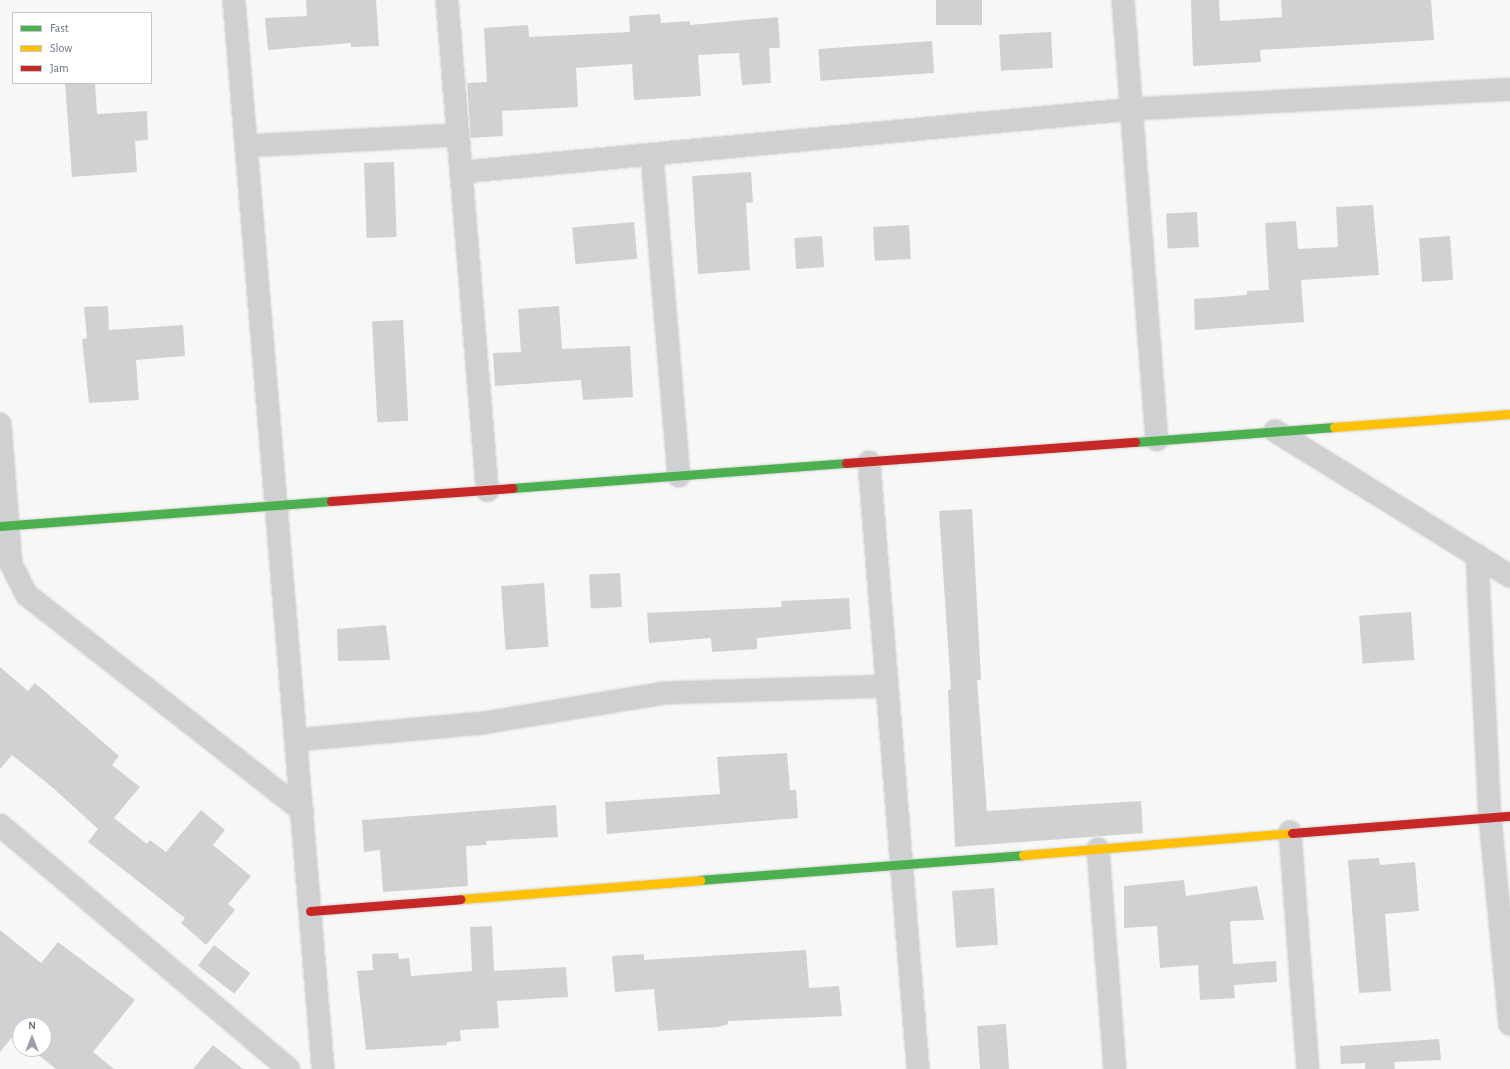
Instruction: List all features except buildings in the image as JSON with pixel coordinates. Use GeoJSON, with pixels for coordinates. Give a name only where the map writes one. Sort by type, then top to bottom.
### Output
{"type":"FeatureCollection","features":[{"type":"Feature","properties":{"kind":"street"},"geometry":{"type":"LineString","coordinates":[[234,0],[323,1069]]}},
{"type":"Feature","properties":{"kind":"street"},"geometry":{"type":"LineString","coordinates":[[447,0],[487,490]]}},
{"type":"Feature","properties":{"kind":"street"},"geometry":{"type":"LineString","coordinates":[[1122,0],[1133,109],[1157,440]]}},
{"type":"Feature","properties":{"kind":"street"},"geometry":{"type":"LineString","coordinates":[[462,172],[652,156],[1133,109],[1510,89]]}},
{"type":"Feature","properties":{"kind":"street"},"geometry":{"type":"LineString","coordinates":[[246,146],[459,135]]}},
{"type":"Feature","properties":{"kind":"street"},"geometry":{"type":"LineString","coordinates":[[652,156],[679,476]]}},
{"type":"Feature","properties":{"kind":"street"},"geometry":{"type":"LineString","coordinates":[[4,526],[1510,414]]}},
{"type":"Feature","properties":{"kind":"street"},"geometry":{"type":"LineString","coordinates":[[0,424],[4,526],[12,564],[27,595],[302,811]]}},
{"type":"Feature","properties":{"kind":"street"},"geometry":{"type":"LineString","coordinates":[[1275,431],[1510,576]]}},
{"type":"Feature","properties":{"kind":"street"},"geometry":{"type":"LineString","coordinates":[[869,462],[918,1069]]}},
{"type":"Feature","properties":{"kind":"street"},"geometry":{"type":"LineString","coordinates":[[1477,555],[1500,817],[1510,1024]]}},
{"type":"Feature","properties":{"kind":"street"},"geometry":{"type":"LineString","coordinates":[[296,740],[483,723],[664,693],[887,686]]}},
{"type":"Feature","properties":{"kind":"street"},"geometry":{"type":"LineString","coordinates":[[310,911],[1098,849],[1290,832],[1500,817]]}},
{"type":"Feature","properties":{"kind":"street"},"geometry":{"type":"LineString","coordinates":[[0,825],[288,1069]]}},
{"type":"Feature","properties":{"kind":"street"},"geometry":{"type":"LineString","coordinates":[[1290,832],[1308,1069]]}},
{"type":"Feature","properties":{"kind":"street"},"geometry":{"type":"LineString","coordinates":[[1098,849],[1116,1069]]}},
{"type":"Feature","properties":{"kind":"traffic: fast"},"geometry":{"type":"LineString","coordinates":[[1135,442],[1334,427]]}},
{"type":"Feature","properties":{"kind":"traffic: fast"},"geometry":{"type":"LineString","coordinates":[[513,488],[846,463]]}},
{"type":"Feature","properties":{"kind":"traffic: fast"},"geometry":{"type":"LineString","coordinates":[[0,526],[331,501]]}},
{"type":"Feature","properties":{"kind":"traffic: fast"},"geometry":{"type":"LineString","coordinates":[[700,880],[1023,855]]}},
{"type":"Feature","properties":{"kind":"traffic: slow"},"geometry":{"type":"LineString","coordinates":[[1334,427],[1510,414]]}},
{"type":"Feature","properties":{"kind":"traffic: slow"},"geometry":{"type":"LineString","coordinates":[[1023,855],[1292,833]]}},
{"type":"Feature","properties":{"kind":"traffic: slow"},"geometry":{"type":"LineString","coordinates":[[461,899],[700,880]]}},
{"type":"Feature","properties":{"kind":"traffic: jam"},"geometry":{"type":"LineString","coordinates":[[846,463],[1135,442]]}},
{"type":"Feature","properties":{"kind":"traffic: jam"},"geometry":{"type":"LineString","coordinates":[[331,501],[513,488]]}},
{"type":"Feature","properties":{"kind":"traffic: jam"},"geometry":{"type":"LineString","coordinates":[[1292,833],[1510,816]]}},
{"type":"Feature","properties":{"kind":"traffic: jam"},"geometry":{"type":"LineString","coordinates":[[310,911],[461,899]]}}]}
